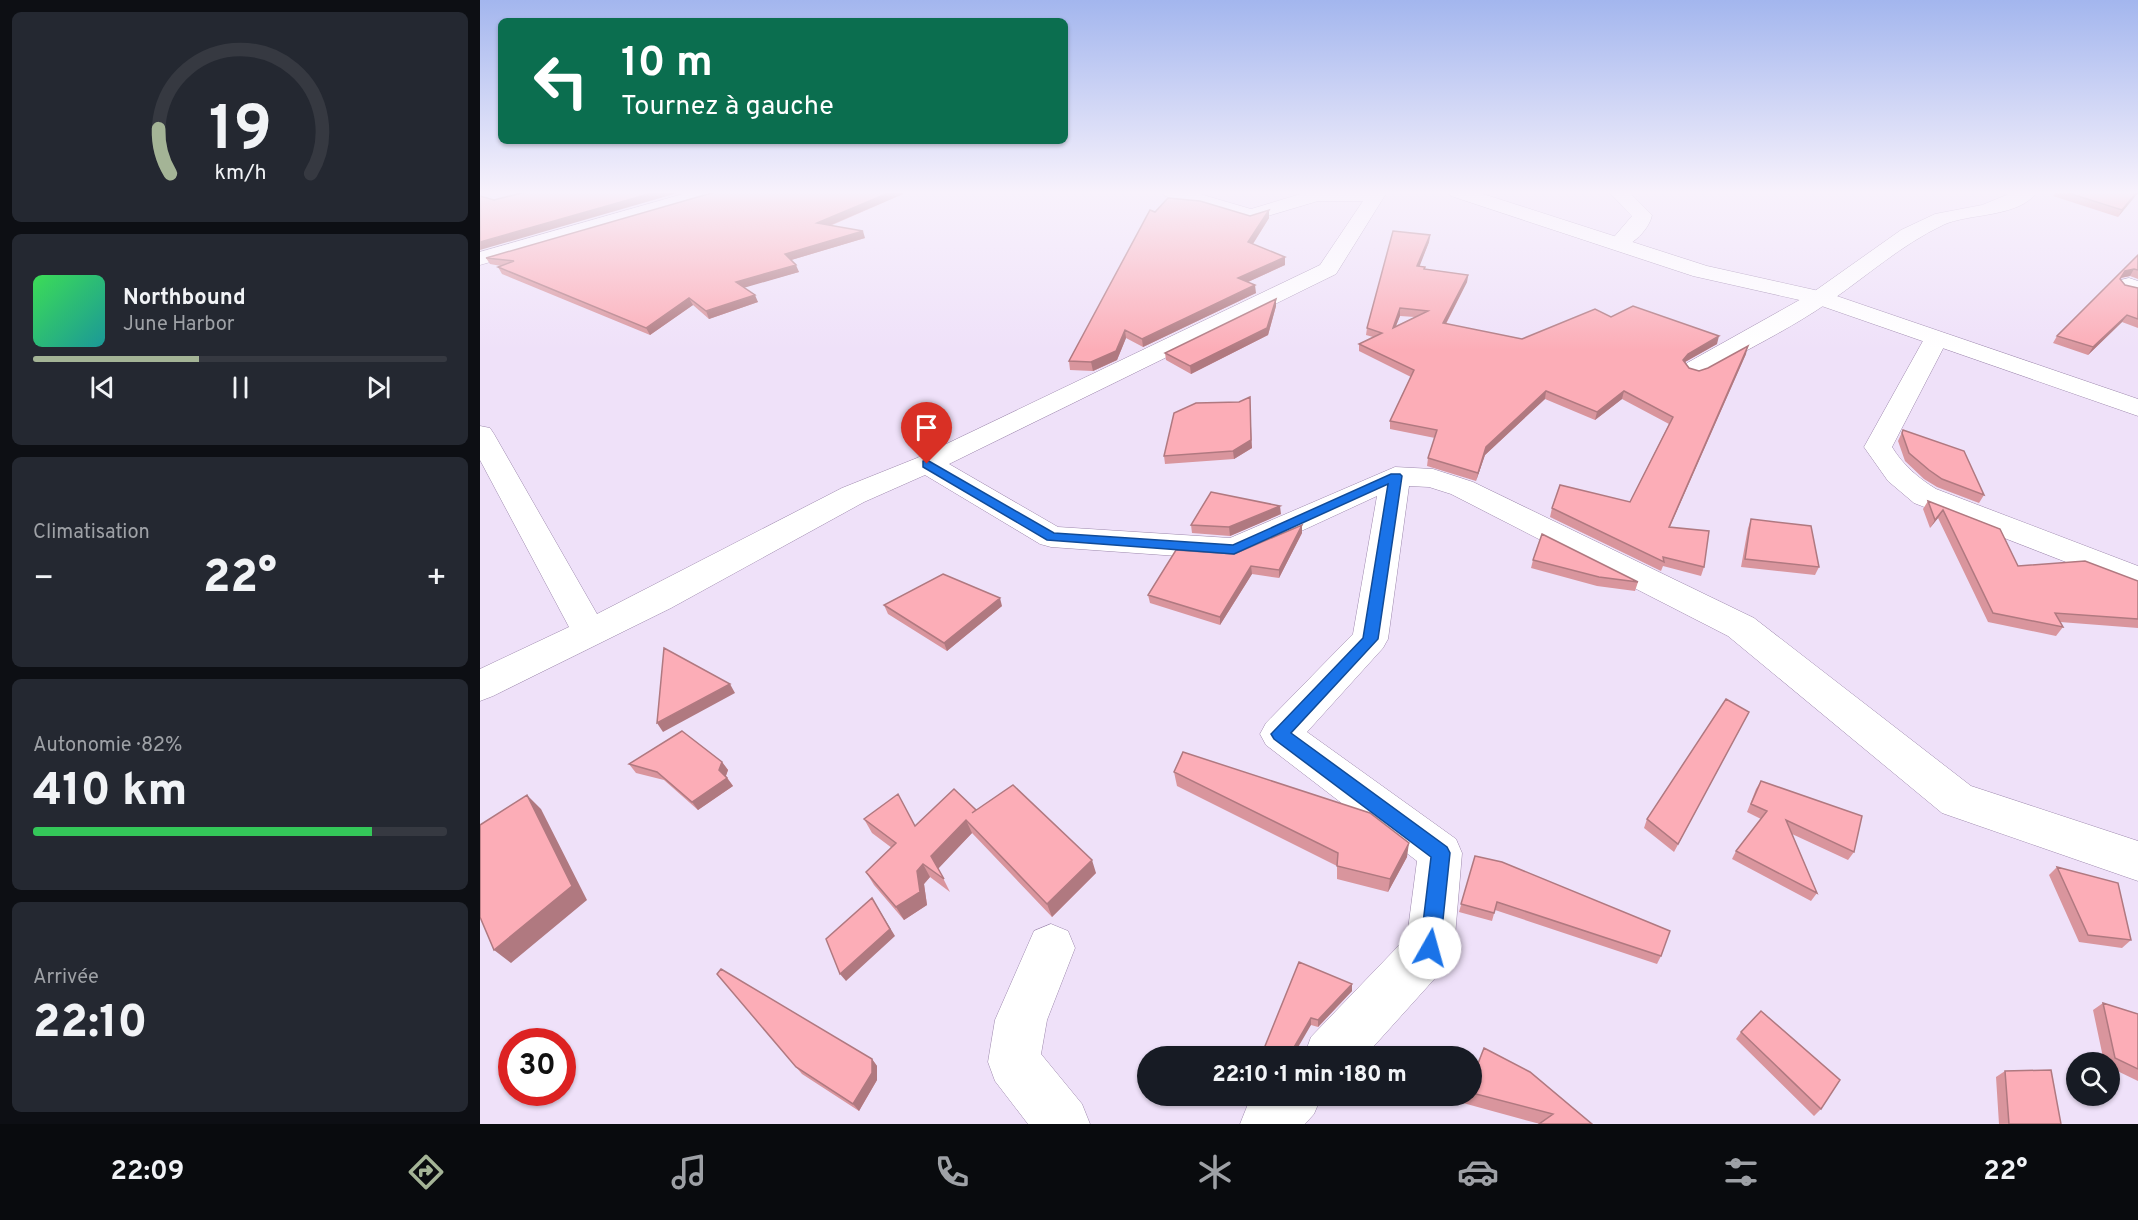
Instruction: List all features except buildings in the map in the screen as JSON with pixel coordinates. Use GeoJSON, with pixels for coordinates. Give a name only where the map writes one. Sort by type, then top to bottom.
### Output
{"type":"FeatureCollection","features":[{"type":"Feature","properties":{"kind":"street"},"geometry":{"type":"LineString","coordinates":[[480,259],[530,244]]}},
{"type":"Feature","properties":{"kind":"street"},"geometry":{"type":"LineString","coordinates":[[480,686],[659,599],[853,495],[927,464],[1328,269],[1344,244]]}},
{"type":"Feature","properties":{"kind":"street"},"geometry":{"type":"LineString","coordinates":[[1619,244],[1701,271],[1820,298],[2138,408]]}},
{"type":"Feature","properties":{"kind":"street"},"geometry":{"type":"LineString","coordinates":[[1696,368],[1820,298],[1894,244]]}},
{"type":"Feature","properties":{"kind":"street"},"geometry":{"type":"LineString","coordinates":[[1936,339],[1878,447],[1887,464],[1905,482],[1925,496],[2138,579]]}},
{"type":"Feature","properties":{"kind":"street"},"geometry":{"type":"LineString","coordinates":[[480,434],[590,633]]}},
{"type":"Feature","properties":{"kind":"street"},"geometry":{"type":"LineString","coordinates":[[927,464],[1051,537],[1234,549],[1395,476],[1433,478],[1462,488],[1741,627],[1957,800],[2138,861]]}},
{"type":"Feature","properties":{"kind":"street"},"geometry":{"type":"LineString","coordinates":[[1339,1046],[1430,948],[1440,853],[1280,734],[1370,639],[1395,476]]}},
{"type":"Feature","properties":{"kind":"street"},"geometry":{"type":"LineString","coordinates":[[1051,948],[1021,1020],[1014,1062],[1062,1124]]}},
{"type":"Feature","properties":{"kind":"street"},"geometry":{"type":"LineString","coordinates":[[1268,1124],[1285,1106]]}},
{"type":"Feature","properties":{"kind":"route"},"geometry":{"type":"LineString","coordinates":[[927,464],[1051,537],[1234,549],[1395,476],[1370,639],[1280,734],[1440,853],[1430,948]]}}]}
